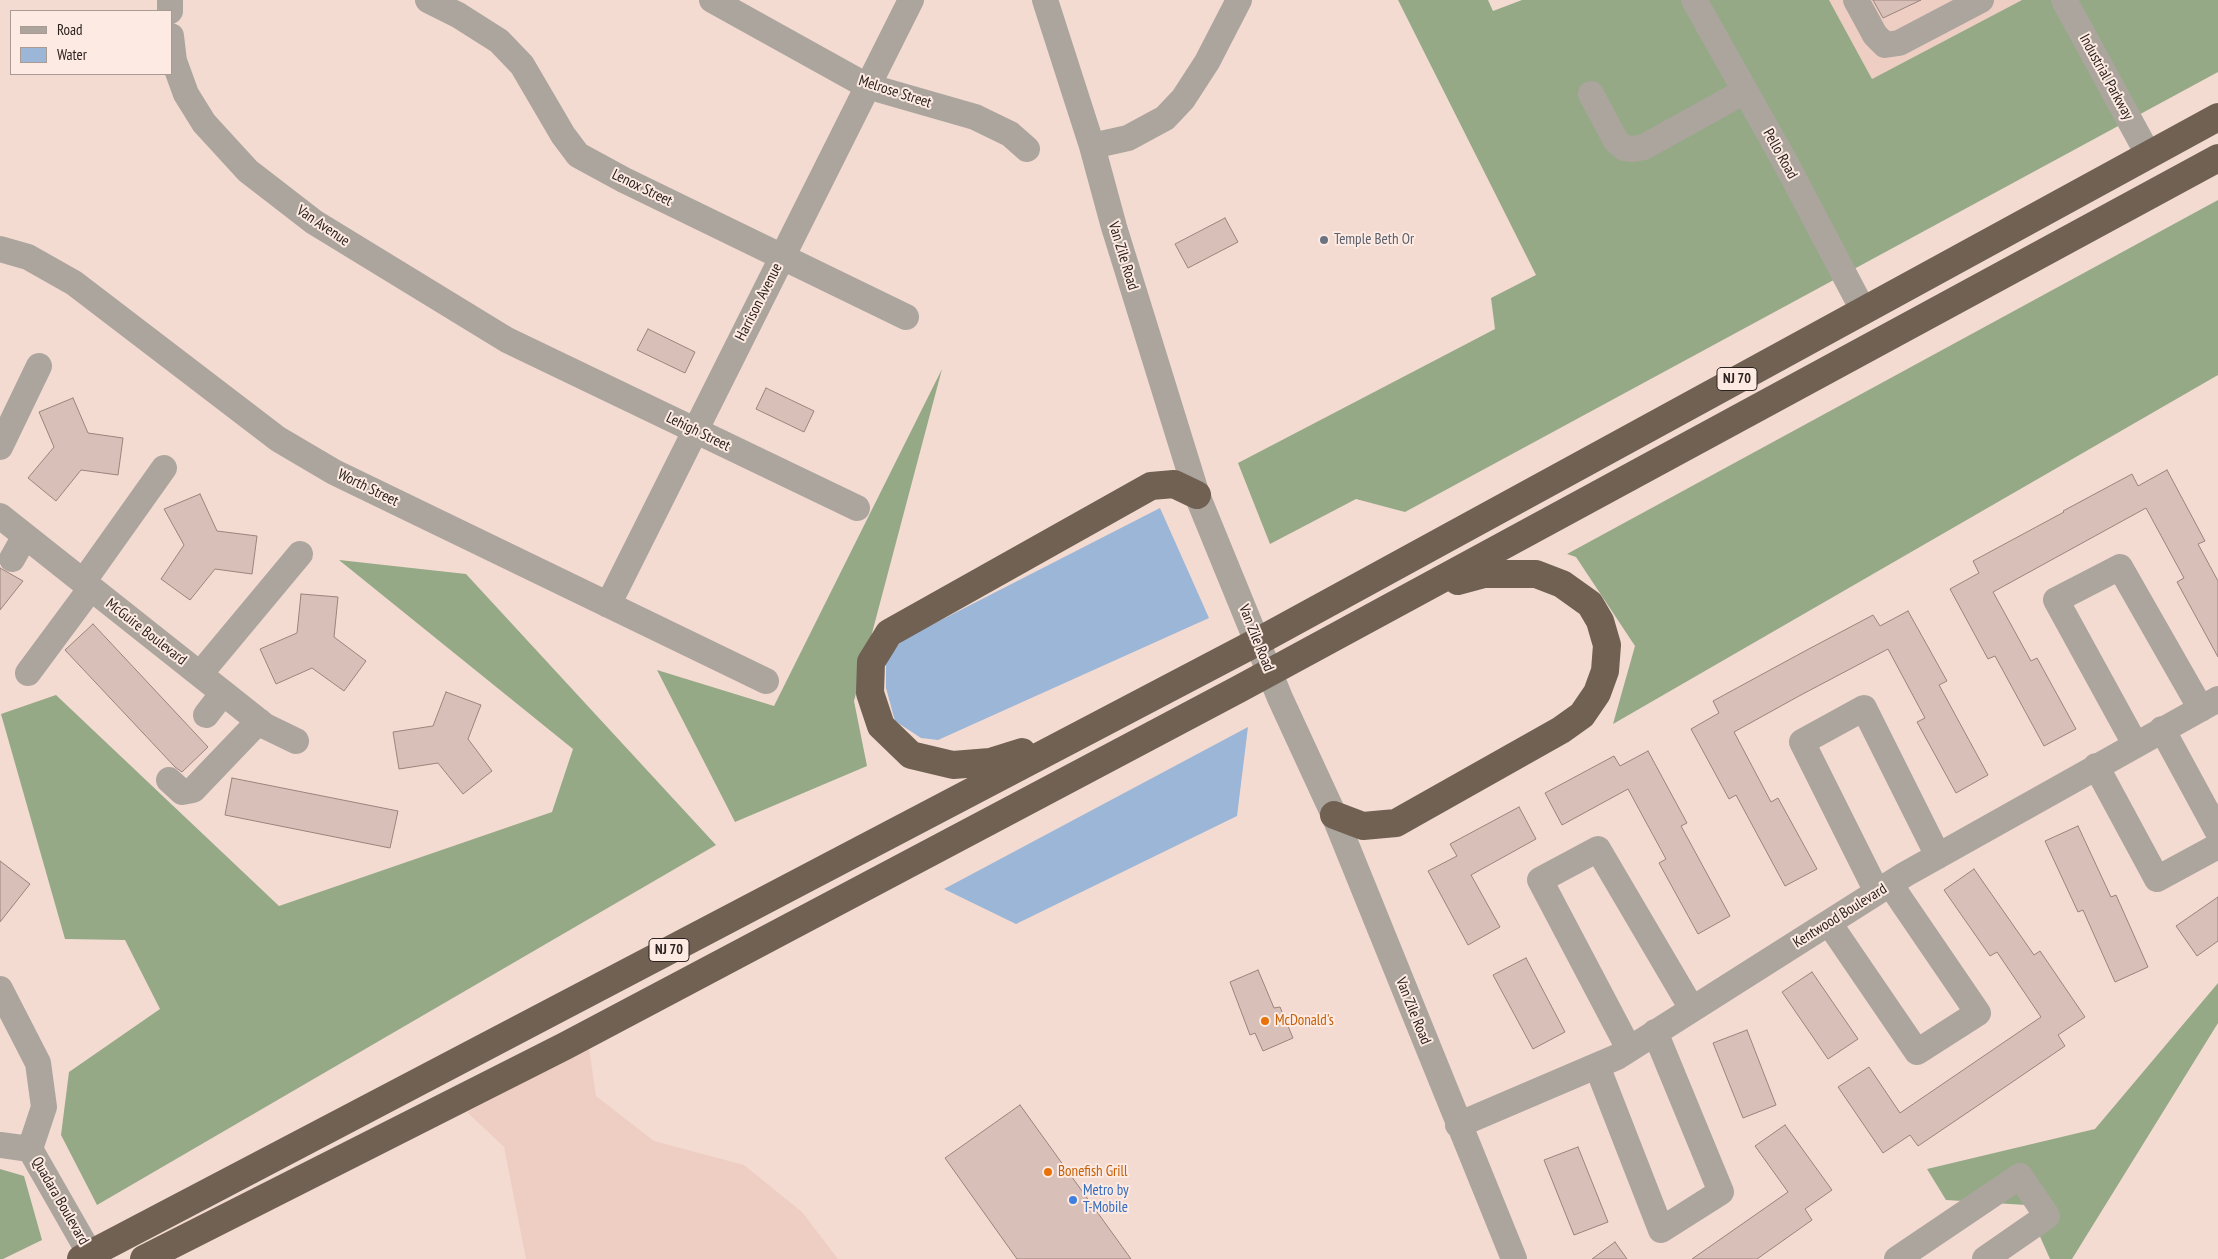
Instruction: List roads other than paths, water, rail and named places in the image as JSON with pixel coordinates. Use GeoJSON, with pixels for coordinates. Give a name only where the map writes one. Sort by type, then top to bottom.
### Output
{"type":"FeatureCollection","features":[{"type":"Feature","properties":{"kind":"highway","name":"NJ 70"},"geometry":{"type":"LineString","coordinates":[[86,1256],[1257,642],[2218,117]]}},
{"type":"Feature","properties":{"kind":"highway","name":"NJ 70"},"geometry":{"type":"LineString","coordinates":[[144,1259],[565,1046],[1270,673],[2218,158]]}},
{"type":"Feature","properties":{"kind":"highway"},"geometry":{"type":"LineString","coordinates":[[1081,734],[990,762],[953,765],[911,755],[881,726],[870,693],[871,662],[889,632],[1151,486],[1174,484],[1197,495]]}},
{"type":"Feature","properties":{"kind":"highway"},"geometry":{"type":"LineString","coordinates":[[1334,815],[1363,826],[1396,823],[1561,730],[1582,715],[1597,693],[1605,671],[1607,645],[1600,621],[1590,604],[1562,584],[1536,574],[1484,574],[1423,590]]}},
{"type":"Feature","properties":{"kind":"street","name":"Lenox Street"},"geometry":{"type":"LineString","coordinates":[[428,0],[499,41],[522,65],[563,135],[578,155],[906,317]]}},
{"type":"Feature","properties":{"kind":"street","name":"Melrose Street"},"geometry":{"type":"LineString","coordinates":[[712,0],[867,86],[975,117],[1010,134],[1026,149]]}},
{"type":"Feature","properties":{"kind":"street","name":"Harrison Avenue"},"geometry":{"type":"LineString","coordinates":[[608,605],[911,0]]}},
{"type":"Feature","properties":{"kind":"street","name":"Van Zile Road"},"geometry":{"type":"LineString","coordinates":[[1045,0],[1092,146],[1114,227],[1197,495],[1270,673],[1334,815],[1458,1125],[1514,1259]]}},
{"type":"Feature","properties":{"kind":"street"},"geometry":{"type":"LineString","coordinates":[[1092,146],[1128,138],[1165,118],[1183,99],[1207,62],[1239,0]]}},
{"type":"Feature","properties":{"kind":"street","name":"Pello Road"},"geometry":{"type":"LineString","coordinates":[[1694,0],[1863,310]]}},
{"type":"Feature","properties":{"kind":"street"},"geometry":{"type":"LineString","coordinates":[[1856,0],[1874,35],[1885,45],[1899,43],[1981,0]]}},
{"type":"Feature","properties":{"kind":"street","name":"Industrial Parkway"},"geometry":{"type":"LineString","coordinates":[[2064,0],[2148,154]]}},
{"type":"Feature","properties":{"kind":"street","name":"Van Avenue"},"geometry":{"type":"LineString","coordinates":[[172,44],[174,61],[186,94],[204,123],[248,171],[314,222],[507,340],[539,356]]}},
{"type":"Feature","properties":{"kind":"street"},"geometry":{"type":"LineString","coordinates":[[1591,94],[1616,140],[1624,148],[1633,149],[1644,147],[1745,91]]}},
{"type":"Feature","properties":{"kind":"street","name":"Worth Street"},"geometry":{"type":"LineString","coordinates":[[0,249],[28,257],[74,282],[278,439],[334,472],[766,681]]}},
{"type":"Feature","properties":{"kind":"street","name":"Lehigh Street"},"geometry":{"type":"LineString","coordinates":[[539,356],[857,508]]}},
{"type":"Feature","properties":{"kind":"street"},"geometry":{"type":"LineString","coordinates":[[0,447],[38,366]]}},
{"type":"Feature","properties":{"kind":"street"},"geometry":{"type":"LineString","coordinates":[[28,674],[164,468]]}},
{"type":"Feature","properties":{"kind":"street","name":"McGuire Boulevard"},"geometry":{"type":"LineString","coordinates":[[0,516],[87,585],[131,634],[172,665],[200,674],[259,721],[296,741]]}},
{"type":"Feature","properties":{"kind":"street"},"geometry":{"type":"LineString","coordinates":[[12,559],[25,536]]}},
{"type":"Feature","properties":{"kind":"street"},"geometry":{"type":"LineString","coordinates":[[200,674],[300,554]]}},
{"type":"Feature","properties":{"kind":"street"},"geometry":{"type":"LineString","coordinates":[[2135,744],[2056,600],[2120,567],[2210,704]]}},
{"type":"Feature","properties":{"kind":"street"},"geometry":{"type":"LineString","coordinates":[[206,715],[223,693]]}},
{"type":"Feature","properties":{"kind":"street","name":"Kentwood Boulevard"},"geometry":{"type":"LineString","coordinates":[[1458,1125],[1597,1066],[1629,1049],[1884,888],[2096,766],[2210,704]]}},
{"type":"Feature","properties":{"kind":"street"},"geometry":{"type":"LineString","coordinates":[[1829,923],[1917,1052],[1978,1013],[1884,888],[1802,742],[1864,708],[1938,856]]}},
{"type":"Feature","properties":{"kind":"street"},"geometry":{"type":"LineString","coordinates":[[169,780],[182,792],[193,790],[259,721]]}},
{"type":"Feature","properties":{"kind":"street"},"geometry":{"type":"LineString","coordinates":[[2162,730],[2218,832]]}},
{"type":"Feature","properties":{"kind":"street"},"geometry":{"type":"LineString","coordinates":[[2096,766],[2157,879],[2218,846]]}},
{"type":"Feature","properties":{"kind":"street"},"geometry":{"type":"LineString","coordinates":[[1629,1049],[1540,880],[1598,848],[1692,1009]]}},
{"type":"Feature","properties":{"kind":"street","name":"Quadara Boulevard"},"geometry":{"type":"LineString","coordinates":[[0,989],[38,1063],[44,1107],[30,1149],[86,1256]]}},
{"type":"Feature","properties":{"kind":"street"},"geometry":{"type":"LineString","coordinates":[[1597,1066],[1661,1230],[1721,1192],[1655,1032]]}},
{"type":"Feature","properties":{"kind":"street","name":"Quadara Boulevard"},"geometry":{"type":"LineString","coordinates":[[0,1145],[30,1149]]}},
{"type":"Feature","properties":{"kind":"street"},"geometry":{"type":"LineString","coordinates":[[1897,1259],[2020,1176],[2047,1216],[1985,1259]]}},
{"type":"Feature","properties":{"kind":"water"},"geometry":{"type":"Polygon","coordinates":[[[1160,508],[1209,618],[938,740],[921,738],[895,721],[886,688],[886,661],[902,640],[1160,508]]]}},
{"type":"Feature","properties":{"kind":"water"},"geometry":{"type":"Polygon","coordinates":[[[1248,727],[1237,816],[1016,924],[944,889],[1248,727]]]}},
{"type":"Feature","properties":{"kind":"place","name":"Temple Beth Or"},"geometry":{"type":"Point","coordinates":[1324,240]}},
{"type":"Feature","properties":{"kind":"place","name":"McDonald's"},"geometry":{"type":"Point","coordinates":[1265,1021]}},
{"type":"Feature","properties":{"kind":"place","name":"Bonefish Grill"},"geometry":{"type":"Point","coordinates":[1048,1172]}},
{"type":"Feature","properties":{"kind":"place","name":"Metro by T-Mobile"},"geometry":{"type":"Point","coordinates":[1073,1200]}}]}
